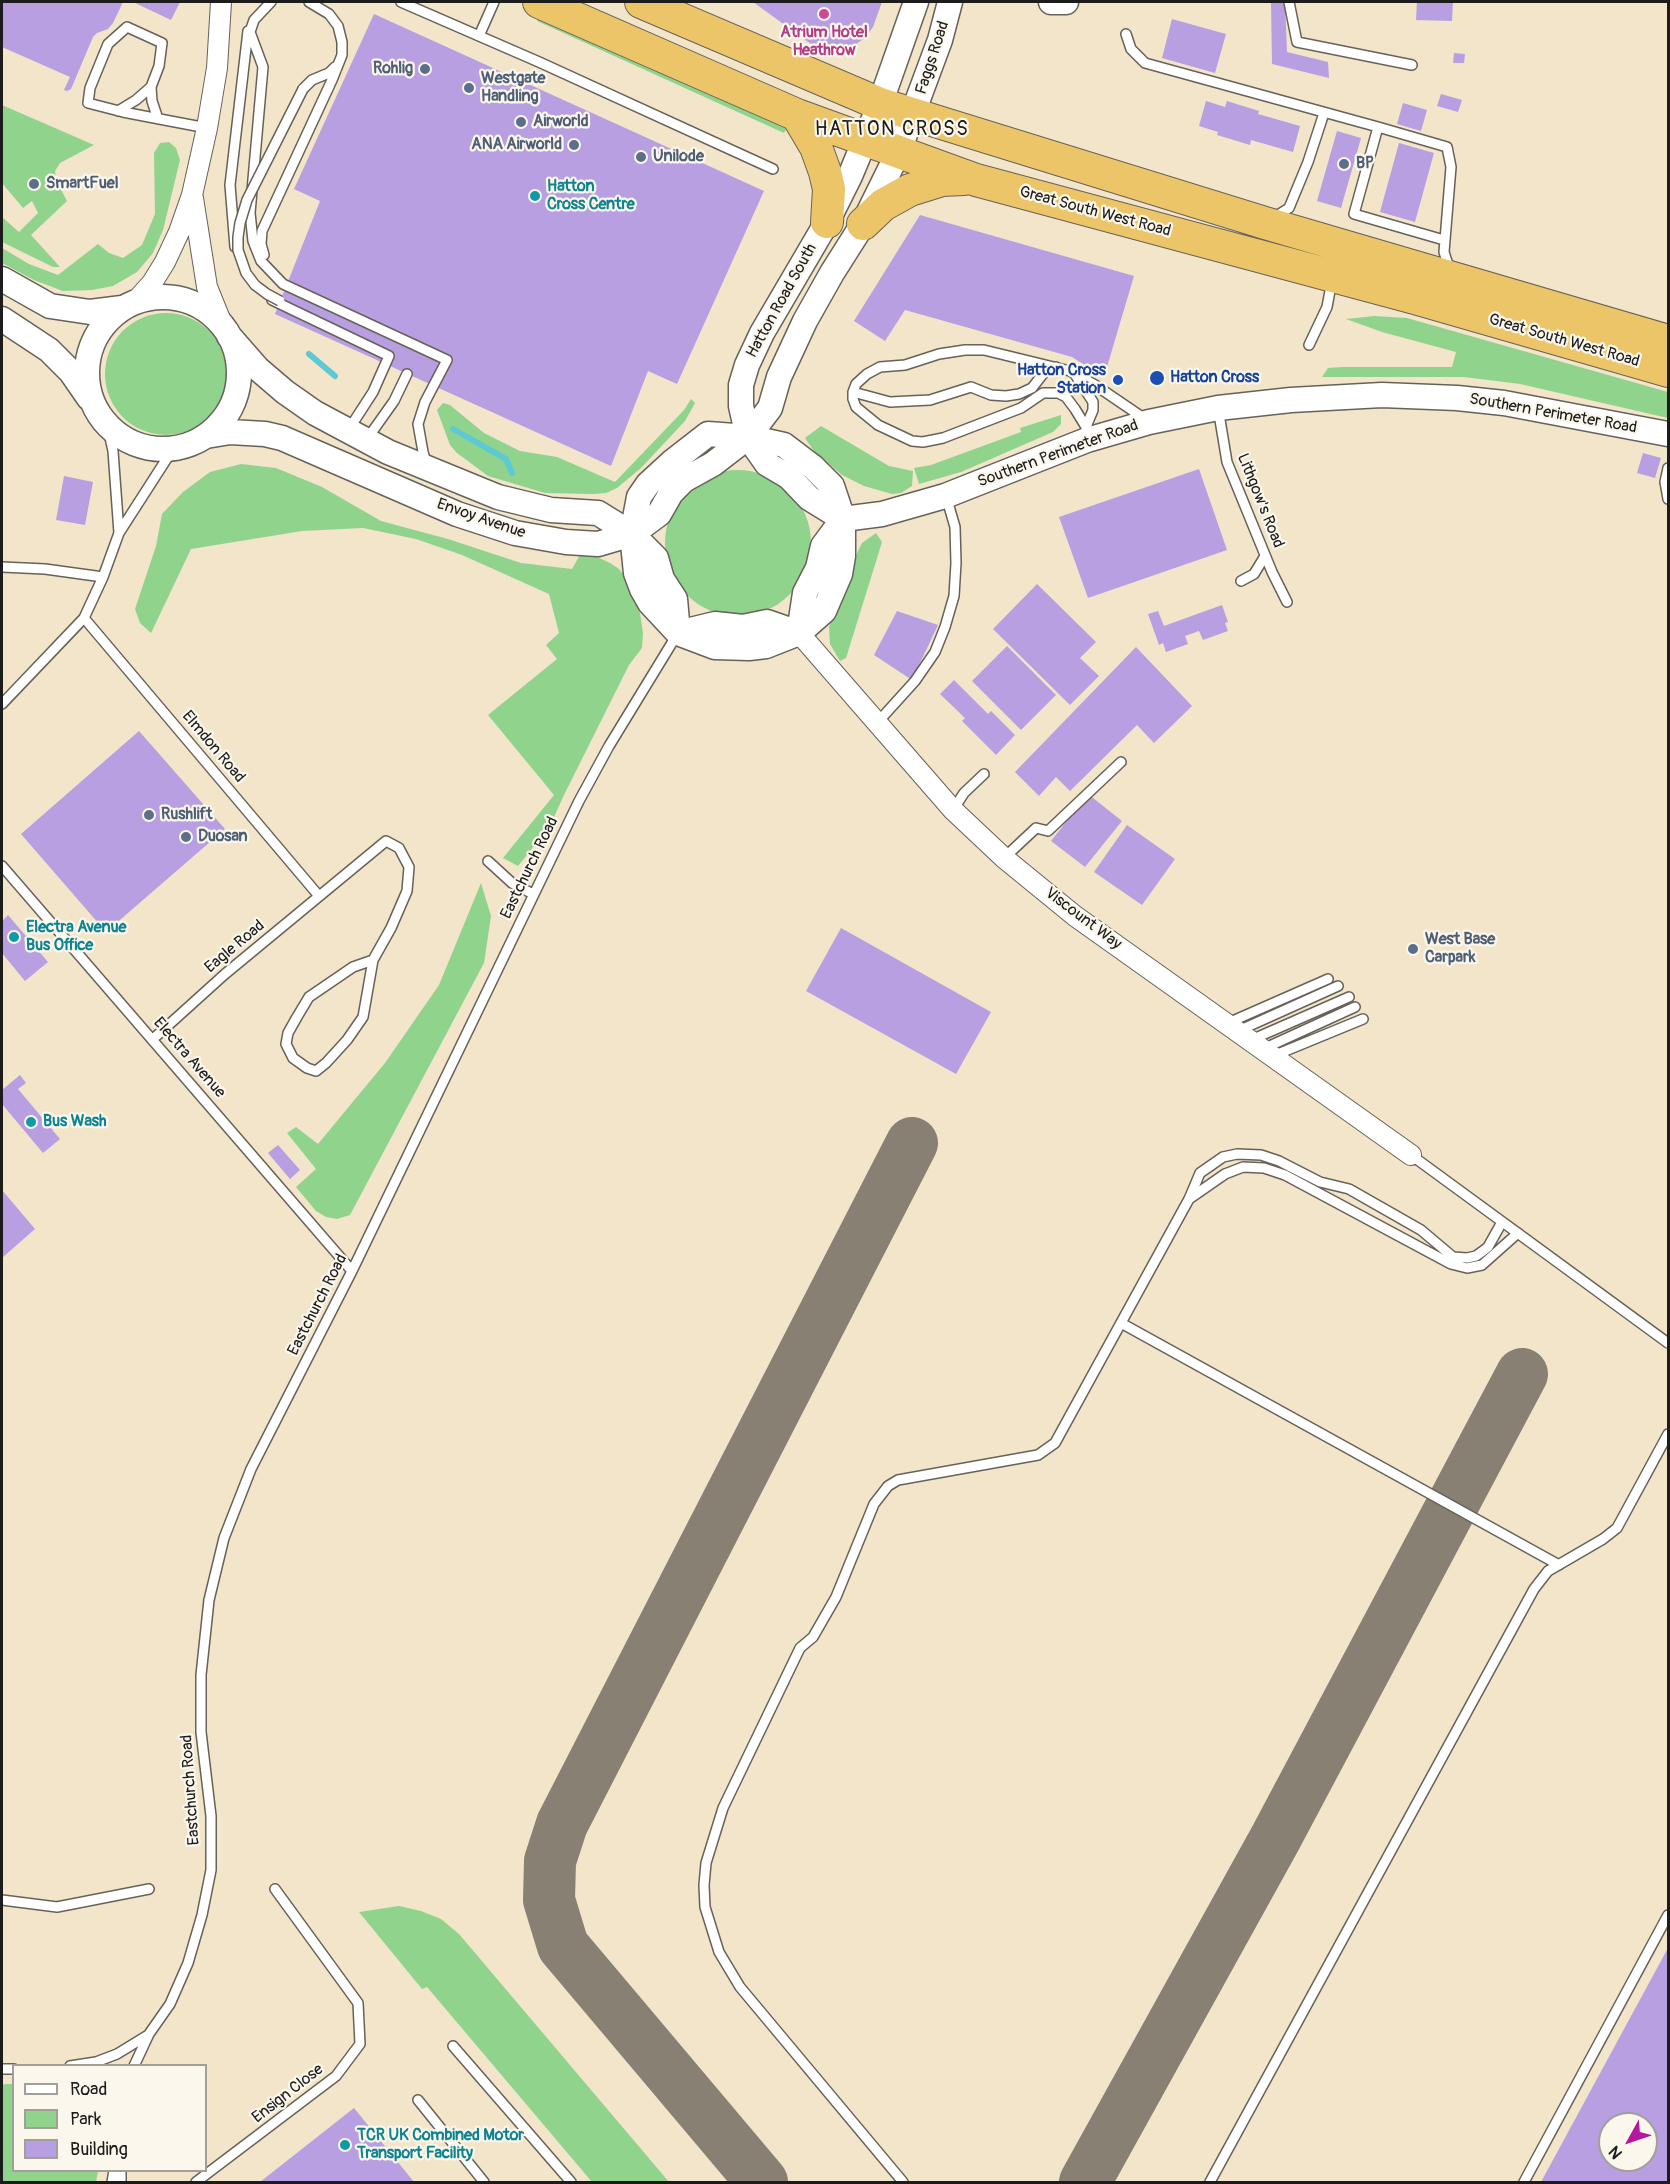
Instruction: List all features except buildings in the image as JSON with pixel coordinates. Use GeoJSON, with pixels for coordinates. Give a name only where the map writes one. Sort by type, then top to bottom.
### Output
{"type":"FeatureCollection","features":[{"type":"Feature","properties":{"kind":"highway","name":"Great South West Road"},"geometry":{"type":"LineString","coordinates":[[641,2],[884,93],[914,114],[1265,223],[1668,341]]}},
{"type":"Feature","properties":{"kind":"highway","name":"Great South West Road"},"geometry":{"type":"LineString","coordinates":[[566,7],[797,115],[861,150],[894,163],[976,180],[1333,276],[1668,371]]}},
{"type":"Feature","properties":{"kind":"highway"},"geometry":{"type":"LineString","coordinates":[[797,115],[812,140],[825,172],[829,189],[827,222]]}},
{"type":"Feature","properties":{"kind":"highway"},"geometry":{"type":"LineString","coordinates":[[863,225],[883,205],[919,186],[942,180],[976,180]]}},
{"type":"Feature","properties":{"kind":"street"},"geometry":{"type":"LineString","coordinates":[[101,416],[88,388],[89,353],[96,336],[108,320],[129,305],[152,283],[179,232],[192,195],[207,128],[217,68],[221,2]]}},
{"type":"Feature","properties":{"kind":"street","name":"Faggs Road"},"geometry":{"type":"LineString","coordinates":[[861,150],[916,2]]}},
{"type":"Feature","properties":{"kind":"street","name":"Faggs Road"},"geometry":{"type":"LineString","coordinates":[[894,163],[940,40],[950,2]]}},
{"type":"Feature","properties":{"kind":"street"},"geometry":{"type":"LineString","coordinates":[[1051,2],[1064,2]]}},
{"type":"Feature","properties":{"kind":"street","name":"Hatton Road South"},"geometry":{"type":"LineString","coordinates":[[748,437],[741,406],[741,385],[747,365],[767,323],[827,222],[861,150]]}},
{"type":"Feature","properties":{"kind":"street","name":"Hatton Road South"},"geometry":{"type":"LineString","coordinates":[[748,437],[770,408],[779,377],[805,321],[863,225],[894,163]]}},
{"type":"Feature","properties":{"kind":"street"},"geometry":{"type":"LineString","coordinates":[[2,319],[49,350],[70,372],[101,416],[119,435],[154,449],[192,444],[206,436],[228,414],[238,386],[239,369],[237,354],[205,278],[192,195]]}},
{"type":"Feature","properties":{"kind":"street"},"geometry":{"type":"LineString","coordinates":[[2,279],[50,306],[90,312],[129,305],[153,297],[168,297],[190,302],[206,310],[226,330]]}},
{"type":"Feature","properties":{"kind":"street","name":"Envoy Avenue"},"geometry":{"type":"LineString","coordinates":[[226,330],[256,368],[285,392],[315,413],[356,436],[507,500],[551,510],[598,513],[632,534]]}},
{"type":"Feature","properties":{"kind":"street","name":"Southern Perimeter Road"},"geometry":{"type":"LineString","coordinates":[[843,519],[882,513],[945,496],[1087,434],[1218,408],[1340,396],[1458,398],[1515,405],[1668,434]]}},
{"type":"Feature","properties":{"kind":"street","name":"Envoy Avenue"},"geometry":{"type":"LineString","coordinates":[[206,436],[230,432],[265,434],[282,438],[457,514],[515,533],[598,544],[632,534]]}},
{"type":"Feature","properties":{"kind":"street"},"geometry":{"type":"LineString","coordinates":[[708,434],[748,437],[767,464],[789,477],[809,498],[843,519],[823,546],[818,568],[805,593],[799,633],[766,646],[732,648],[707,646],[678,633],[675,599],[662,579],[656,558],[632,534],[639,497],[648,484],[685,450],[708,434]]}},
{"type":"Feature","properties":{"kind":"street","name":"Viscount Way"},"geometry":{"type":"LineString","coordinates":[[799,633],[953,810],[1004,858],[1076,916],[1411,1155]]}},
{"type":"Feature","properties":{"kind":"lane"},"geometry":{"type":"LineString","coordinates":[[271,2],[260,9],[247,32],[230,186],[235,251],[239,264],[254,287],[266,297],[389,356],[356,436]]}},
{"type":"Feature","properties":{"kind":"lane"},"geometry":{"type":"LineString","coordinates":[[271,2],[254,20],[250,32],[263,68],[250,213],[253,241],[261,261],[283,284],[447,360],[425,402],[418,424],[428,468]]}},
{"type":"Feature","properties":{"kind":"lane"},"geometry":{"type":"LineString","coordinates":[[286,284],[274,274],[265,260],[261,244],[262,231],[342,55],[338,26],[329,14],[307,2]]}},
{"type":"Feature","properties":{"kind":"lane"},"geometry":{"type":"LineString","coordinates":[[280,301],[255,285],[246,273],[238,250],[238,237],[247,200],[303,89],[312,80],[329,73],[334,68],[340,54],[341,43],[337,27],[322,10],[307,2]]}},
{"type":"Feature","properties":{"kind":"lane"},"geometry":{"type":"LineString","coordinates":[[402,2],[773,169]]}},
{"type":"Feature","properties":{"kind":"lane"},"geometry":{"type":"LineString","coordinates":[[479,36],[494,2]]}},
{"type":"Feature","properties":{"kind":"lane"},"geometry":{"type":"LineString","coordinates":[[1289,2],[1298,42],[1412,65]]}},
{"type":"Feature","properties":{"kind":"lane"},"geometry":{"type":"LineString","coordinates":[[158,119],[152,101],[151,87],[159,66],[162,43],[127,27],[108,44],[90,88],[88,103],[118,111],[158,119],[207,128]]}},
{"type":"Feature","properties":{"kind":"lane"},"geometry":{"type":"LineString","coordinates":[[1126,34],[1131,49],[1145,63],[1447,147],[1451,167],[1444,252],[1452,279]]}},
{"type":"Feature","properties":{"kind":"lane"},"geometry":{"type":"LineString","coordinates":[[118,111],[151,87]]}},
{"type":"Feature","properties":{"kind":"lane"},"geometry":{"type":"LineString","coordinates":[[1265,223],[1289,208],[1308,162],[1324,113]]}},
{"type":"Feature","properties":{"kind":"lane"},"geometry":{"type":"LineString","coordinates":[[1378,128],[1354,214],[1444,240]]}},
{"type":"Feature","properties":{"kind":"lane"},"geometry":{"type":"LineString","coordinates":[[1309,345],[1327,307],[1333,276]]}},
{"type":"Feature","properties":{"kind":"lane"},"geometry":{"type":"LineString","coordinates":[[1087,434],[1066,397],[1049,392],[1043,393],[1021,408],[942,438],[923,442],[912,441],[878,425],[863,413],[856,407],[853,392],[856,384],[867,374],[880,367],[904,365],[939,354],[984,350],[1070,371],[1149,422]]}},
{"type":"Feature","properties":{"kind":"lane"},"geometry":{"type":"LineString","coordinates":[[853,392],[890,402],[930,400],[970,387],[996,396],[1013,395],[1032,388],[1047,370],[1056,367]]}},
{"type":"Feature","properties":{"kind":"lane"},"geometry":{"type":"LineString","coordinates":[[1070,371],[1082,384],[1093,402],[1087,434]]}},
{"type":"Feature","properties":{"kind":"lane"},"geometry":{"type":"LineString","coordinates":[[356,436],[394,401],[407,374]]}},
{"type":"Feature","properties":{"kind":"lane","name":"Lithgow's Road"},"geometry":{"type":"LineString","coordinates":[[1218,408],[1222,444],[1227,462],[1265,556],[1287,602]]}},
{"type":"Feature","properties":{"kind":"lane"},"geometry":{"type":"LineString","coordinates":[[101,416],[113,452],[119,533]]}},
{"type":"Feature","properties":{"kind":"lane"},"geometry":{"type":"LineString","coordinates":[[2,704],[84,618],[103,577],[119,533],[173,448]]}},
{"type":"Feature","properties":{"kind":"lane"},"geometry":{"type":"LineString","coordinates":[[1668,468],[1665,482],[1668,499]]}},
{"type":"Feature","properties":{"kind":"lane"},"geometry":{"type":"LineString","coordinates":[[877,723],[915,681],[935,652],[945,627],[954,596],[956,563],[955,527],[945,496]]}},
{"type":"Feature","properties":{"kind":"lane"},"geometry":{"type":"LineString","coordinates":[[1241,581],[1254,574],[1265,556]]}},
{"type":"Feature","properties":{"kind":"lane"},"geometry":{"type":"LineString","coordinates":[[2,567],[45,569],[103,577]]}},
{"type":"Feature","properties":{"kind":"lane","name":"Elmdon Road"},"geometry":{"type":"LineString","coordinates":[[84,618],[319,896]]}},
{"type":"Feature","properties":{"kind":"lane","name":"Eastchurch Road"},"geometry":{"type":"LineString","coordinates":[[135,2064],[149,2034],[170,2004],[188,1963],[202,1915],[211,1870],[211,1816],[201,1732],[201,1675],[209,1600],[224,1538],[251,1469],[352,1271],[533,894],[609,746],[678,633]]}},
{"type":"Feature","properties":{"kind":"lane"},"geometry":{"type":"LineString","coordinates":[[1004,858],[1036,828],[1048,831],[1121,762]]}},
{"type":"Feature","properties":{"kind":"lane"},"geometry":{"type":"LineString","coordinates":[[953,810],[964,793],[984,774]]}},
{"type":"Feature","properties":{"kind":"lane","name":"Eagle Road"},"geometry":{"type":"LineString","coordinates":[[153,1039],[225,974],[386,841],[399,848],[409,867],[407,891],[391,928],[373,960]]}},
{"type":"Feature","properties":{"kind":"lane"},"geometry":{"type":"LineString","coordinates":[[488,861],[512,883],[533,894]]}},
{"type":"Feature","properties":{"kind":"lane","name":"Electra Avenue"},"geometry":{"type":"LineString","coordinates":[[2,866],[352,1271]]}},
{"type":"Feature","properties":{"kind":"lane"},"geometry":{"type":"LineString","coordinates":[[373,960],[363,1017],[347,1040],[326,1063],[316,1071],[307,1068],[293,1058],[286,1044],[288,1033],[309,997],[353,967],[373,960]]}},
{"type":"Feature","properties":{"kind":"lane"},"geometry":{"type":"LineString","coordinates":[[1251,1040],[1328,979]]}},
{"type":"Feature","properties":{"kind":"lane"},"geometry":{"type":"LineString","coordinates":[[1251,1040],[1338,986]]}},
{"type":"Feature","properties":{"kind":"lane"},"geometry":{"type":"LineString","coordinates":[[1251,1040],[1349,997]]}},
{"type":"Feature","properties":{"kind":"lane"},"geometry":{"type":"LineString","coordinates":[[1251,1040],[1355,1007]]}},
{"type":"Feature","properties":{"kind":"lane"},"geometry":{"type":"LineString","coordinates":[[1251,1040],[1364,1019]]}},
{"type":"Feature","properties":{"kind":"lane"},"geometry":{"type":"LineString","coordinates":[[903,2182],[740,1987],[719,1952],[705,1907],[704,1885],[706,1863],[723,1808],[800,1648],[813,1637],[836,1597],[874,1504],[888,1486],[898,1480],[1038,1455],[1055,1443],[1190,1198],[1200,1173],[1232,1154],[1270,1158],[1320,1182],[1349,1189],[1421,1230],[1453,1257],[1467,1258],[1484,1251],[1502,1222]]}},
{"type":"Feature","properties":{"kind":"lane"},"geometry":{"type":"LineString","coordinates":[[1411,1155],[1668,1343]]}},
{"type":"Feature","properties":{"kind":"lane"},"geometry":{"type":"LineString","coordinates":[[1190,1198],[1225,1174],[1243,1167],[1264,1168],[1285,1175],[1433,1255],[1467,1268],[1482,1265],[1518,1233]]}},
{"type":"Feature","properties":{"kind":"lane"},"geometry":{"type":"LineString","coordinates":[[1121,1323],[1559,1565]]}},
{"type":"Feature","properties":{"kind":"lane"},"geometry":{"type":"LineString","coordinates":[[1210,2182],[1534,1589],[1548,1571],[1603,1539],[1617,1528],[1668,1434]]}},
{"type":"Feature","properties":{"kind":"lane"},"geometry":{"type":"LineString","coordinates":[[2,1900],[57,1907],[149,1889]]}},
{"type":"Feature","properties":{"kind":"lane","name":"Ensign Close"},"geometry":{"type":"LineString","coordinates":[[196,2182],[336,2076],[360,2044],[358,2003],[275,1889]]}},
{"type":"Feature","properties":{"kind":"lane"},"geometry":{"type":"LineString","coordinates":[[1524,2182],[1668,1915]]}},
{"type":"Feature","properties":{"kind":"lane","name":"Eastchurch Road"},"geometry":{"type":"LineString","coordinates":[[83,2064],[117,2054],[149,2034]]}},
{"type":"Feature","properties":{"kind":"lane"},"geometry":{"type":"LineString","coordinates":[[453,2046],[571,2182]]}},
{"type":"Feature","properties":{"kind":"lane"},"geometry":{"type":"LineString","coordinates":[[418,2100],[484,2182]]}},
{"type":"Feature","properties":{"kind":"lane"},"geometry":{"type":"LineString","coordinates":[[112,2182],[119,2175],[129,2182]]}},
{"type":"Feature","properties":{"kind":"green space"},"geometry":{"type":"Polygon","coordinates":[[[540,15],[787,128],[784,133],[537,21],[540,15]]]}},
{"type":"Feature","properties":{"kind":"green space"},"geometry":{"type":"Polygon","coordinates":[[[2,105],[94,145],[60,163],[55,171],[56,180],[67,201],[31,235],[60,267],[53,267],[2,242],[2,217],[19,232],[38,213],[32,201],[23,208],[2,183],[2,105]]]}},
{"type":"Feature","properties":{"kind":"green space"},"geometry":{"type":"Polygon","coordinates":[[[169,142],[176,148],[180,160],[163,230],[153,253],[137,272],[113,286],[92,290],[63,291],[34,280],[2,263],[2,248],[29,264],[58,275],[98,244],[109,253],[123,258],[142,245],[155,214],[154,153],[160,143],[169,142]]]}},
{"type":"Feature","properties":{"kind":"green space"},"geometry":{"type":"Polygon","coordinates":[[[166,313],[189,318],[200,323],[209,331],[217,340],[222,351],[227,374],[222,397],[217,408],[209,417],[200,425],[189,430],[166,435],[143,430],[132,425],[123,417],[115,408],[110,397],[105,374],[110,351],[115,340],[123,331],[132,323],[143,318],[166,313]]]}},
{"type":"Feature","properties":{"kind":"green space"},"geometry":{"type":"Polygon","coordinates":[[[1374,316],[1407,318],[1668,392],[1668,418],[1520,384],[1464,377],[1322,377],[1328,368],[1452,367],[1456,352],[1382,332],[1346,319],[1374,316]]]}},
{"type":"Feature","properties":{"kind":"green space"},"geometry":{"type":"Polygon","coordinates":[[[691,399],[695,403],[685,421],[641,468],[617,488],[606,493],[593,494],[545,493],[488,476],[450,445],[437,410],[443,403],[450,405],[484,433],[520,451],[557,457],[615,482],[684,410],[691,399]]]}},
{"type":"Feature","properties":{"kind":"green space"},"geometry":{"type":"Polygon","coordinates":[[[1061,415],[1061,424],[1053,432],[961,472],[919,484],[914,468],[931,465],[1021,432],[1020,428],[1061,415]]]}},
{"type":"Feature","properties":{"kind":"green space"},"geometry":{"type":"Polygon","coordinates":[[[821,426],[889,466],[913,471],[912,486],[901,493],[892,494],[864,486],[842,475],[814,451],[805,438],[821,426]]]}},
{"type":"Feature","properties":{"kind":"green space"},"geometry":{"type":"Polygon","coordinates":[[[241,464],[276,468],[322,487],[381,521],[448,539],[521,563],[572,569],[581,553],[610,563],[627,579],[640,613],[643,633],[642,648],[629,665],[550,826],[518,866],[503,858],[554,795],[488,715],[557,659],[546,645],[559,633],[549,594],[462,555],[416,539],[363,528],[302,531],[191,549],[151,633],[140,623],[135,609],[156,546],[162,514],[183,492],[210,472],[241,464]]]}},
{"type":"Feature","properties":{"kind":"green space"},"geometry":{"type":"Polygon","coordinates":[[[738,470],[752,471],[766,476],[779,482],[790,491],[799,502],[805,515],[810,529],[810,557],[805,571],[799,584],[790,595],[779,604],[766,610],[752,615],[738,616],[724,615],[710,610],[697,604],[686,595],[677,584],[671,571],[666,557],[665,543],[666,529],[671,515],[677,502],[686,491],[697,482],[710,476],[724,471],[738,470]]]}},
{"type":"Feature","properties":{"kind":"green space"},"geometry":{"type":"Polygon","coordinates":[[[876,533],[882,542],[846,658],[840,661],[830,644],[829,627],[862,543],[876,533]]]}},
{"type":"Feature","properties":{"kind":"green space"},"geometry":{"type":"Polygon","coordinates":[[[481,883],[491,916],[484,963],[350,1215],[337,1219],[326,1217],[316,1211],[296,1187],[316,1169],[287,1133],[296,1127],[318,1144],[385,1063],[439,985],[481,883]]]}},
{"type":"Feature","properties":{"kind":"green space"},"geometry":{"type":"Polygon","coordinates":[[[399,1906],[441,1919],[459,1934],[669,2182],[592,2182],[427,1987],[422,1989],[359,1912],[399,1906]]]}},
{"type":"Feature","properties":{"kind":"green space"},"geometry":{"type":"Polygon","coordinates":[[[12,2084],[12,2172],[98,2172],[96,2182],[2,2182],[2,2085],[12,2084]]]}},
{"type":"Feature","properties":{"kind":"waterway"},"geometry":{"type":"LineString","coordinates":[[309,354],[335,376]]}},
{"type":"Feature","properties":{"kind":"waterway"},"geometry":{"type":"LineString","coordinates":[[453,429],[506,459],[512,473]]}},
{"type":"Feature","properties":{"kind":"taxiway"},"geometry":{"type":"LineString","coordinates":[[762,2182],[563,1946],[549,1900],[550,1861],[562,1824],[912,1143]]}},
{"type":"Feature","properties":{"kind":"taxiway"},"geometry":{"type":"LineString","coordinates":[[1085,2182],[1275,1839],[1522,1374]]}},
{"type":"Feature","properties":{"kind":"place","name":"Atrium Hotel Heathrow"},"geometry":{"type":"Point","coordinates":[824,14]}},
{"type":"Feature","properties":{"kind":"place","name":"Rohlig"},"geometry":{"type":"Point","coordinates":[425,69]}},
{"type":"Feature","properties":{"kind":"place","name":"Westgate Handling"},"geometry":{"type":"Point","coordinates":[469,88]}},
{"type":"Feature","properties":{"kind":"place","name":"Airworld"},"geometry":{"type":"Point","coordinates":[521,122]}},
{"type":"Feature","properties":{"kind":"place","name":"ANA Airworld"},"geometry":{"type":"Point","coordinates":[574,145]}},
{"type":"Feature","properties":{"kind":"place","name":"Unilode"},"geometry":{"type":"Point","coordinates":[641,157]}},
{"type":"Feature","properties":{"kind":"place","name":"BP"},"geometry":{"type":"Point","coordinates":[1344,164]}},
{"type":"Feature","properties":{"kind":"place","name":"SmartFuel"},"geometry":{"type":"Point","coordinates":[34,184]}},
{"type":"Feature","properties":{"kind":"place","name":"Hatton Cross Centre"},"geometry":{"type":"Point","coordinates":[535,196]}},
{"type":"Feature","properties":{"kind":"place","name":"Hatton Cross"},"geometry":{"type":"Point","coordinates":[1157,378]}},
{"type":"Feature","properties":{"kind":"place","name":"Hatton Cross Station"},"geometry":{"type":"Point","coordinates":[1118,380]}},
{"type":"Feature","properties":{"kind":"place","name":"Rushlift"},"geometry":{"type":"Point","coordinates":[149,815]}},
{"type":"Feature","properties":{"kind":"place","name":"Duosan"},"geometry":{"type":"Point","coordinates":[186,837]}},
{"type":"Feature","properties":{"kind":"place","name":"Electra Avenue Bus Office"},"geometry":{"type":"Point","coordinates":[14,937]}},
{"type":"Feature","properties":{"kind":"place","name":"West Base Carpark"},"geometry":{"type":"Point","coordinates":[1413,949]}},
{"type":"Feature","properties":{"kind":"place","name":"Bus Wash"},"geometry":{"type":"Point","coordinates":[31,1122]}},
{"type":"Feature","properties":{"kind":"place","name":"TCR UK Combined Motor Transport Facility"},"geometry":{"type":"Point","coordinates":[345,2145]}},
{"type":"Feature","properties":{"kind":"district","name":"HATTON CROSS"},"geometry":{"type":"Point","coordinates":[892,130]}}]}
